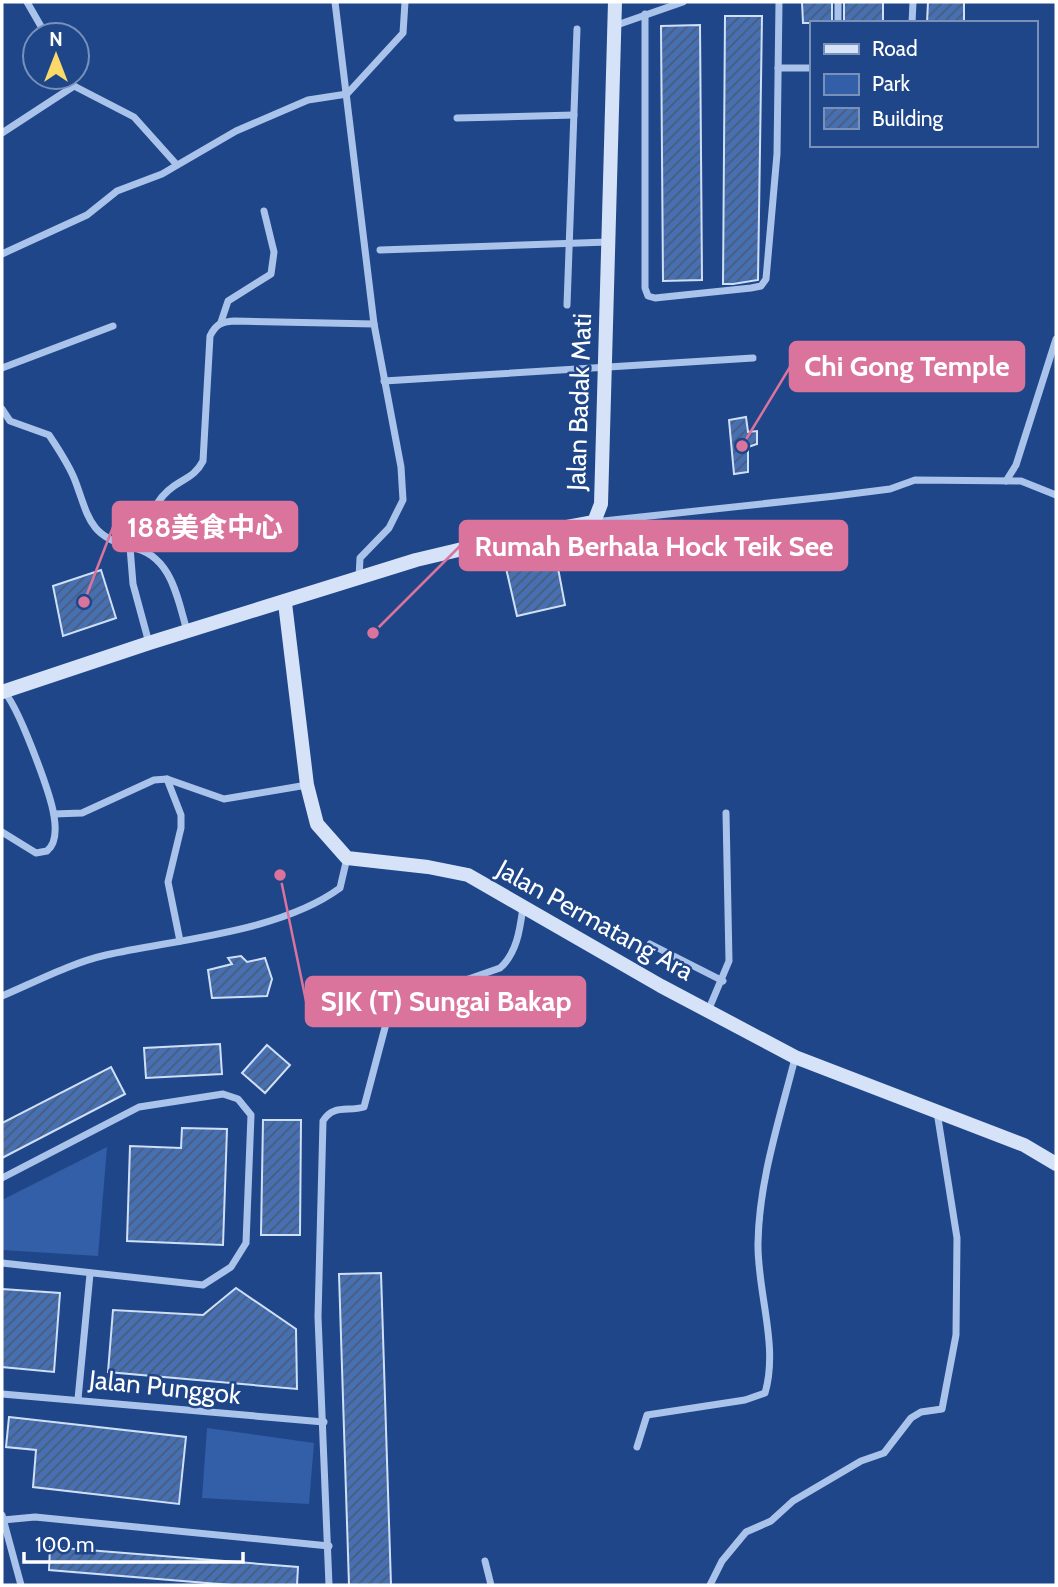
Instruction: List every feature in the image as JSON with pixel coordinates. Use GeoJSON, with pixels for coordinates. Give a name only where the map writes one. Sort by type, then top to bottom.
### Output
{"type":"FeatureCollection","features":[{"type":"Feature","properties":{"kind":"main road","name":"Jalan Badak Mati"},"geometry":{"type":"LineString","coordinates":[[2,691],[428,557],[594,522],[601,505],[615,2]]}},
{"type":"Feature","properties":{"kind":"main road"},"geometry":{"type":"LineString","coordinates":[[285,603],[307,785],[317,824],[347,858]]}},
{"type":"Feature","properties":{"kind":"main road","name":"Jalan Permatang Ara"},"geometry":{"type":"LineString","coordinates":[[347,858],[428,867],[468,876],[795,1057],[1024,1145],[1056,1164]]}},
{"type":"Feature","properties":{"kind":"street"},"geometry":{"type":"LineString","coordinates":[[27,2],[38,21]]}},
{"type":"Feature","properties":{"kind":"street"},"geometry":{"type":"LineString","coordinates":[[335,2],[374,324],[401,467],[403,500],[389,528],[360,558],[359,579]]}},
{"type":"Feature","properties":{"kind":"street"},"geometry":{"type":"LineString","coordinates":[[2,254],[87,215],[117,191],[162,174],[268,116],[308,100],[347,94],[403,33],[405,2]]}},
{"type":"Feature","properties":{"kind":"street"},"geometry":{"type":"LineString","coordinates":[[614,26],[684,2]]}},
{"type":"Feature","properties":{"kind":"street"},"geometry":{"type":"LineString","coordinates":[[645,14],[645,288],[648,296],[655,298],[751,288],[761,286],[766,279],[778,154],[779,2]]}},
{"type":"Feature","properties":{"kind":"street"},"geometry":{"type":"LineString","coordinates":[[838,2],[838,21]]}},
{"type":"Feature","properties":{"kind":"street"},"geometry":{"type":"LineString","coordinates":[[912,21],[913,2]]}},
{"type":"Feature","properties":{"kind":"street"},"geometry":{"type":"LineString","coordinates":[[567,305],[577,29]]}},
{"type":"Feature","properties":{"kind":"street"},"geometry":{"type":"LineString","coordinates":[[778,68],[810,68]]}},
{"type":"Feature","properties":{"kind":"street"},"geometry":{"type":"LineString","coordinates":[[2,133],[66,91]]}},
{"type":"Feature","properties":{"kind":"street"},"geometry":{"type":"LineString","coordinates":[[84,91],[134,117],[177,165]]}},
{"type":"Feature","properties":{"kind":"street"},"geometry":{"type":"LineString","coordinates":[[457,118],[574,115]]}},
{"type":"Feature","properties":{"kind":"street"},"geometry":{"type":"LineString","coordinates":[[144,550],[148,523],[161,498],[175,485],[197,473],[203,461],[210,336],[221,322],[228,301],[271,274],[274,252],[264,211]]}},
{"type":"Feature","properties":{"kind":"street"},"geometry":{"type":"LineString","coordinates":[[380,250],[608,242]]}},
{"type":"Feature","properties":{"kind":"street"},"geometry":{"type":"LineString","coordinates":[[221,322],[374,324]]}},
{"type":"Feature","properties":{"kind":"street"},"geometry":{"type":"LineString","coordinates":[[2,368],[113,326]]}},
{"type":"Feature","properties":{"kind":"street"},"geometry":{"type":"LineString","coordinates":[[1006,481],[1020,453],[1056,340]]}},
{"type":"Feature","properties":{"kind":"street"},"geometry":{"type":"LineString","coordinates":[[384,381],[753,358]]}},
{"type":"Feature","properties":{"kind":"street"},"geometry":{"type":"LineString","coordinates":[[2,409],[10,421]]}},
{"type":"Feature","properties":{"kind":"street"},"geometry":{"type":"LineString","coordinates":[[2,423],[10,421],[49,435],[76,482],[84,509],[94,527],[106,540],[144,550],[164,566],[172,581],[187,631]]}},
{"type":"Feature","properties":{"kind":"street"},"geometry":{"type":"LineString","coordinates":[[594,522],[890,489],[915,481],[1006,481],[1038,486],[1056,495]]}},
{"type":"Feature","properties":{"kind":"street"},"geometry":{"type":"LineString","coordinates":[[130,547],[133,584],[149,643]]}},
{"type":"Feature","properties":{"kind":"street"},"geometry":{"type":"LineString","coordinates":[[2,691],[11,699],[54,814],[55,840],[51,848],[41,854],[29,852],[2,832]]}},
{"type":"Feature","properties":{"kind":"street"},"geometry":{"type":"LineString","coordinates":[[167,779],[181,815],[181,828],[168,882],[180,941]]}},
{"type":"Feature","properties":{"kind":"street"},"geometry":{"type":"LineString","coordinates":[[54,814],[82,813],[154,780],[167,779],[224,799],[307,785]]}},
{"type":"Feature","properties":{"kind":"street"},"geometry":{"type":"LineString","coordinates":[[708,1011],[723,981],[729,961],[726,813]]}},
{"type":"Feature","properties":{"kind":"street"},"geometry":{"type":"LineString","coordinates":[[2,996],[103,956],[234,931],[321,902],[340,888],[347,858]]}},
{"type":"Feature","properties":{"kind":"street"},"geometry":{"type":"LineString","coordinates":[[330,1585],[318,1317],[323,1121],[328,1112],[364,1107],[387,1020],[400,1003],[500,968],[508,962],[517,938],[523,907]]}},
{"type":"Feature","properties":{"kind":"street"},"geometry":{"type":"LineString","coordinates":[[650,944],[723,981]]}},
{"type":"Feature","properties":{"kind":"street"},"geometry":{"type":"LineString","coordinates":[[637,1447],[647,1415],[745,1400],[765,1393],[769,1380],[758,1273],[760,1207],[795,1057]]}},
{"type":"Feature","properties":{"kind":"street"},"geometry":{"type":"LineString","coordinates":[[2,1178],[138,1107],[223,1094],[238,1099],[251,1115],[246,1243],[231,1267],[202,1284],[2,1263]]}},
{"type":"Feature","properties":{"kind":"street"},"geometry":{"type":"LineString","coordinates":[[710,1585],[722,1561],[746,1531],[771,1521],[793,1501],[861,1461],[884,1453],[911,1418],[921,1412],[942,1409],[956,1335],[957,1238],[937,1111]]}},
{"type":"Feature","properties":{"kind":"street"},"geometry":{"type":"LineString","coordinates":[[78,1399],[90,1274]]}},
{"type":"Feature","properties":{"kind":"street","name":"Jalan Punggok"},"geometry":{"type":"LineString","coordinates":[[2,1394],[324,1422]]}},
{"type":"Feature","properties":{"kind":"street"},"geometry":{"type":"LineString","coordinates":[[21,1585],[2,1517],[35,1517],[329,1546]]}},
{"type":"Feature","properties":{"kind":"street"},"geometry":{"type":"LineString","coordinates":[[485,1561],[491,1585]]}},
{"type":"Feature","properties":{"kind":"green space"},"geometry":{"type":"Polygon","coordinates":[[[107,1147],[98,1256],[2,1250],[2,1200],[107,1147]]]}},
{"type":"Feature","properties":{"kind":"green space"},"geometry":{"type":"Polygon","coordinates":[[[207,1428],[314,1443],[309,1504],[202,1498],[207,1428]]]}},
{"type":"Feature","properties":{"kind":"building"},"geometry":{"type":"Polygon","coordinates":[[[802,2],[832,2],[832,21],[803,23],[802,2]]]}},
{"type":"Feature","properties":{"kind":"building"},"geometry":{"type":"Polygon","coordinates":[[[844,2],[883,2],[883,21],[844,21],[844,2]]]}},
{"type":"Feature","properties":{"kind":"building"},"geometry":{"type":"Polygon","coordinates":[[[928,2],[964,2],[964,21],[927,21],[928,2]]]}},
{"type":"Feature","properties":{"kind":"building"},"geometry":{"type":"Polygon","coordinates":[[[725,16],[762,16],[758,280],[733,284],[723,284],[725,16]]]}},
{"type":"Feature","properties":{"kind":"building"},"geometry":{"type":"Polygon","coordinates":[[[700,25],[702,280],[663,281],[661,26],[700,25]]]}},
{"type":"Feature","properties":{"kind":"building"},"geometry":{"type":"Polygon","coordinates":[[[746,417],[748,432],[757,431],[757,444],[748,447],[748,472],[734,474],[729,420],[746,417]]]}},
{"type":"Feature","properties":{"kind":"building"},"geometry":{"type":"Polygon","coordinates":[[[554,547],[565,605],[517,616],[503,555],[554,547]]]}},
{"type":"Feature","properties":{"kind":"building"},"geometry":{"type":"Polygon","coordinates":[[[101,570],[116,618],[63,636],[53,586],[101,570]]]}},
{"type":"Feature","properties":{"kind":"building"},"geometry":{"type":"Polygon","coordinates":[[[241,956],[247,962],[265,958],[272,979],[267,996],[212,998],[208,970],[232,964],[228,958],[241,956]]]}},
{"type":"Feature","properties":{"kind":"building"},"geometry":{"type":"Polygon","coordinates":[[[220,1044],[222,1074],[146,1078],[144,1048],[220,1044]]]}},
{"type":"Feature","properties":{"kind":"building"},"geometry":{"type":"Polygon","coordinates":[[[267,1045],[290,1065],[265,1093],[242,1073],[267,1045]]]}},
{"type":"Feature","properties":{"kind":"building"},"geometry":{"type":"Polygon","coordinates":[[[111,1067],[125,1094],[2,1158],[2,1123],[111,1067]]]}},
{"type":"Feature","properties":{"kind":"building"},"geometry":{"type":"Polygon","coordinates":[[[263,1120],[301,1120],[300,1235],[261,1235],[263,1120]]]}},
{"type":"Feature","properties":{"kind":"building"},"geometry":{"type":"Polygon","coordinates":[[[182,1128],[227,1129],[223,1245],[127,1241],[130,1146],[181,1148],[182,1128]]]}},
{"type":"Feature","properties":{"kind":"building"},"geometry":{"type":"Polygon","coordinates":[[[381,1273],[391,1585],[349,1585],[339,1274],[381,1273]]]}},
{"type":"Feature","properties":{"kind":"building"},"geometry":{"type":"Polygon","coordinates":[[[236,1288],[296,1329],[297,1389],[108,1372],[113,1310],[203,1315],[236,1288]]]}},
{"type":"Feature","properties":{"kind":"building"},"geometry":{"type":"Polygon","coordinates":[[[2,1289],[60,1293],[54,1372],[2,1367],[2,1289]]]}},
{"type":"Feature","properties":{"kind":"building"},"geometry":{"type":"Polygon","coordinates":[[[9,1417],[186,1437],[179,1504],[33,1487],[36,1450],[6,1447],[9,1417]]]}},
{"type":"Feature","properties":{"kind":"building"},"geometry":{"type":"Polygon","coordinates":[[[50,1547],[298,1567],[297,1585],[231,1585],[49,1570],[50,1547]]]}},
{"type":"Feature","properties":{"kind":"place","name":"Chi Gong Temple"},"geometry":{"type":"Point","coordinates":[742,446]}},
{"type":"Feature","properties":{"kind":"place","name":"188美食中心"},"geometry":{"type":"Point","coordinates":[84,602]}},
{"type":"Feature","properties":{"kind":"place","name":"Rumah Berhala Hock Teik See"},"geometry":{"type":"Point","coordinates":[373,633]}},
{"type":"Feature","properties":{"kind":"place","name":"SJK (T) Sungai Bakap"},"geometry":{"type":"Point","coordinates":[280,875]}}]}
